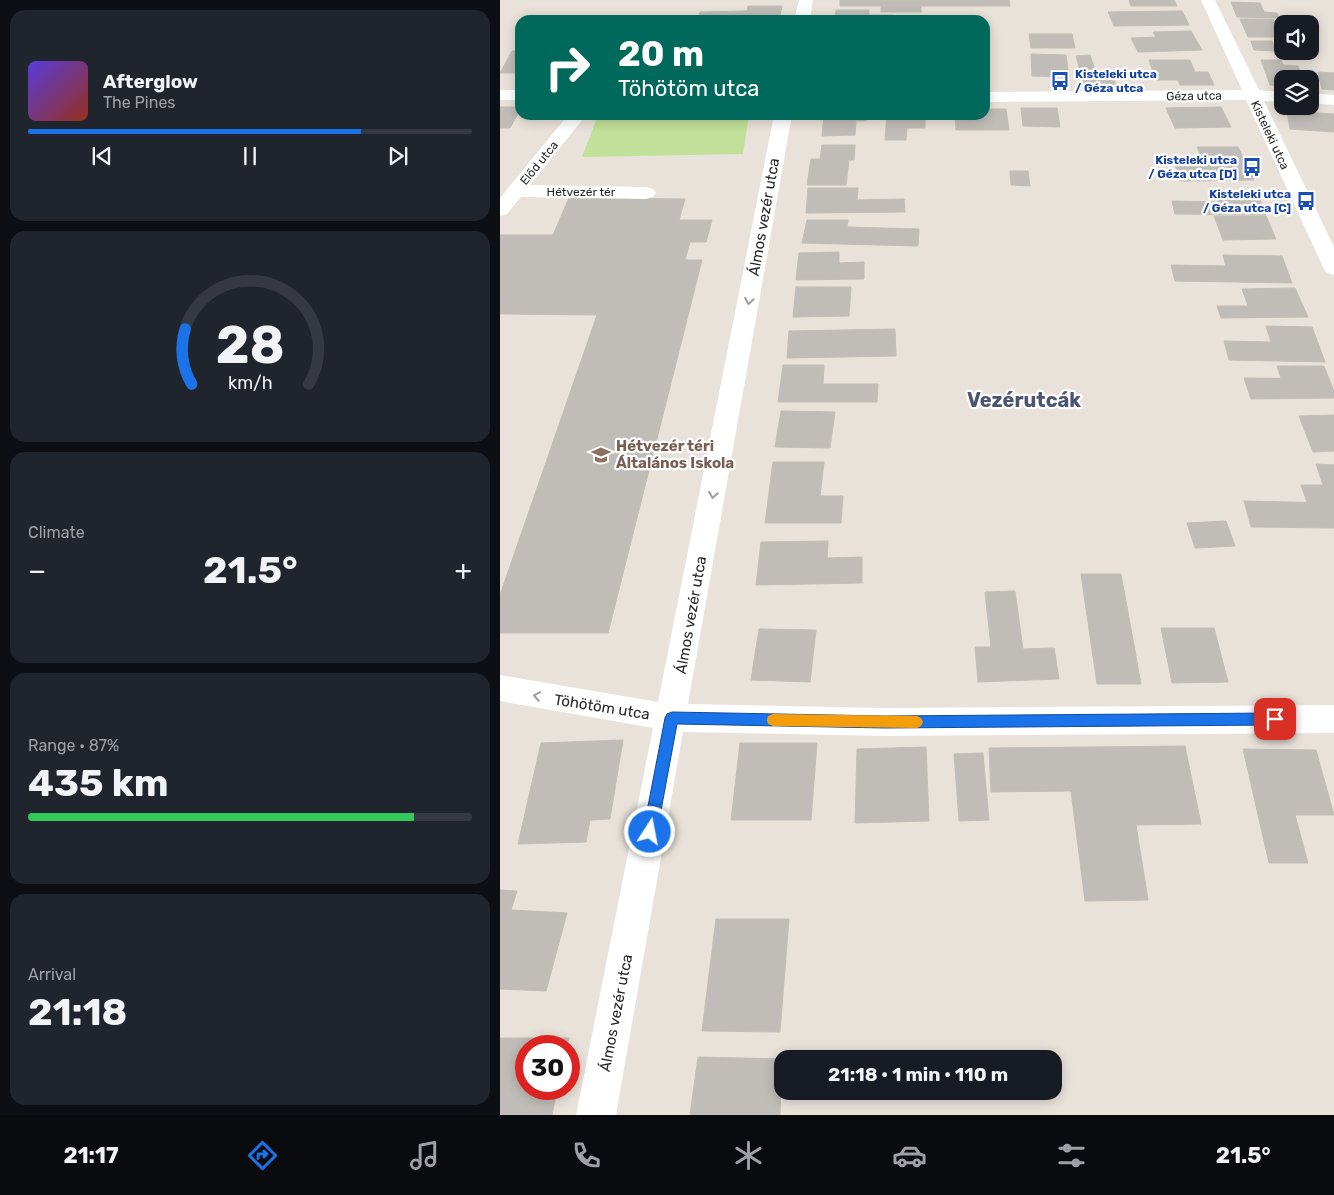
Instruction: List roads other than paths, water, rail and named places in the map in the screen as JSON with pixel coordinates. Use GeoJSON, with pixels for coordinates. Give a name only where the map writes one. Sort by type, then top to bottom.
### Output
{"type":"FeatureCollection","features":[{"type":"Feature","properties":{"kind":"street"},"geometry":{"type":"LineString","coordinates":[[803,15],[806,0]]}},
{"type":"Feature","properties":{"kind":"street","name":"Kisteleki utca"},"geometry":{"type":"LineString","coordinates":[[1208,0],[1334,269]]}},
{"type":"Feature","properties":{"kind":"street"},"geometry":{"type":"LineString","coordinates":[[500,95],[515,95]]}},
{"type":"Feature","properties":{"kind":"street","name":"Géza utca"},"geometry":{"type":"LineString","coordinates":[[990,97],[1252,95],[1274,96]]}},
{"type":"Feature","properties":{"kind":"street"},"geometry":{"type":"LineString","coordinates":[[1319,99],[1334,100]]}},
{"type":"Feature","properties":{"kind":"street","name":"Előd utca"},"geometry":{"type":"LineString","coordinates":[[500,210],[573,120]]}},
{"type":"Feature","properties":{"kind":"street","name":"Álmos vezér utca"},"geometry":{"type":"LineString","coordinates":[[596,1115],[672,718],[782,120]]}},
{"type":"Feature","properties":{"kind":"street","name":"Hétvezér tér"},"geometry":{"type":"LineString","coordinates":[[517,191],[646,192]]}},
{"type":"Feature","properties":{"kind":"street","name":"Töhötöm utca"},"geometry":{"type":"LineString","coordinates":[[500,688],[672,718],[885,722],[1334,719]]}},
{"type":"Feature","properties":{"kind":"place","name":"Kisteleki utca / Géza utca"},"geometry":{"type":"Point","coordinates":[1060,81]}},
{"type":"Feature","properties":{"kind":"place","name":"Kisteleki utca / Géza utca [D]"},"geometry":{"type":"Point","coordinates":[1252,167]}},
{"type":"Feature","properties":{"kind":"place","name":"Kisteleki utca / Géza utca [C]"},"geometry":{"type":"Point","coordinates":[1306,201]}},
{"type":"Feature","properties":{"kind":"place","name":"Hétvezér téri Általános Iskola"},"geometry":{"type":"Point","coordinates":[601,455]}},
{"type":"Feature","properties":{"kind":"district","name":"Vezérutcák"},"geometry":{"type":"Point","coordinates":[1024,400]}}]}
